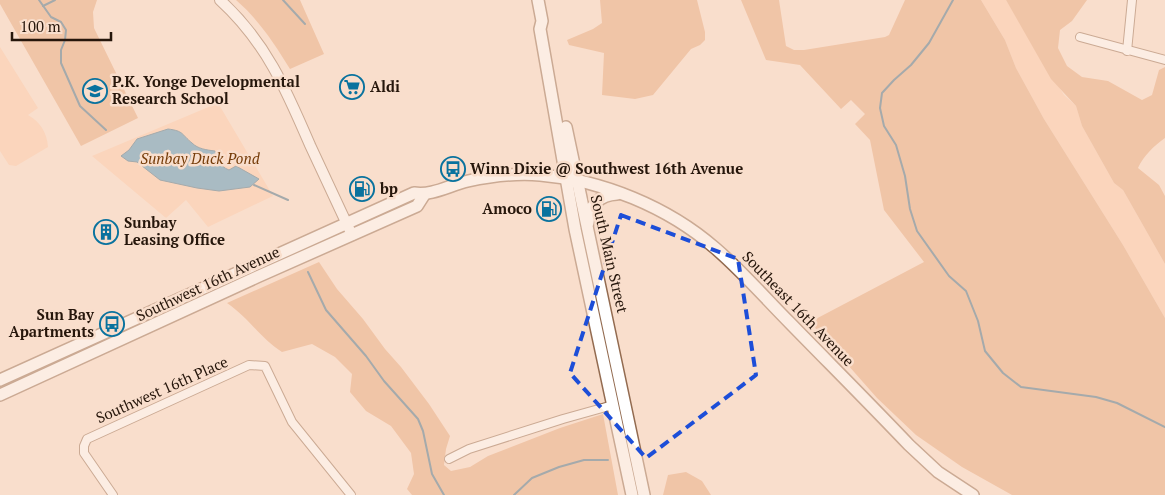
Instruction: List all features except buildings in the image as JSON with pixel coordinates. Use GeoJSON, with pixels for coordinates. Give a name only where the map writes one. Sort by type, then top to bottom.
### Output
{"type":"FeatureCollection","features":[{"type":"Feature","properties":{"kind":"main road","name":"South Main Street"},"geometry":{"type":"LineString","coordinates":[[538,0],[542,21],[547,27],[595,327],[632,495]]}},
{"type":"Feature","properties":{"kind":"main road","name":"Southwest 16th Avenue"},"geometry":{"type":"LineString","coordinates":[[0,380],[414,193],[424,195],[469,181],[506,175],[539,175],[572,180]]}},
{"type":"Feature","properties":{"kind":"main road","name":"South Main Street"},"geometry":{"type":"LineString","coordinates":[[572,180],[588,229],[610,326],[644,495]]}},
{"type":"Feature","properties":{"kind":"main road","name":"Southeast 16th Avenue"},"geometry":{"type":"LineString","coordinates":[[572,180],[621,194],[669,215],[693,230],[715,248],[909,445],[938,472],[973,495]]}},
{"type":"Feature","properties":{"kind":"main road"},"geometry":{"type":"LineString","coordinates":[[588,229],[590,210],[597,200],[608,195],[621,194]]}},
{"type":"Feature","properties":{"kind":"main road","name":"Southwest 16th Avenue"},"geometry":{"type":"LineString","coordinates":[[0,395],[417,206],[424,195]]}},
{"type":"Feature","properties":{"kind":"main road"},"geometry":{"type":"LineString","coordinates":[[595,327],[610,326]]}},
{"type":"Feature","properties":{"kind":"main road"},"geometry":{"type":"LineString","coordinates":[[613,405],[625,403]]}},
{"type":"Feature","properties":{"kind":"street"},"geometry":{"type":"LineString","coordinates":[[220,0],[255,37],[270,60],[352,235]]}},
{"type":"Feature","properties":{"kind":"street"},"geometry":{"type":"LineString","coordinates":[[1127,51],[1132,0]]}},
{"type":"Feature","properties":{"kind":"street"},"geometry":{"type":"LineString","coordinates":[[1080,37],[1165,60]]}},
{"type":"Feature","properties":{"kind":"street","name":"Southwest 16th Place"},"geometry":{"type":"LineString","coordinates":[[113,495],[84,453],[87,439],[249,365],[256,365],[264,366],[292,422],[351,495]]}},
{"type":"Feature","properties":{"kind":"street"},"geometry":{"type":"LineString","coordinates":[[449,459],[469,449],[562,419],[613,405]]}},
{"type":"Feature","properties":{"kind":"highlighted area"},"geometry":{"type":"Polygon","coordinates":[[[621,215],[738,259],[756,375],[646,458],[570,373],[621,215]]]}},
{"type":"Feature","properties":{"kind":"green space"},"geometry":{"type":"Polygon","coordinates":[[[981,0],[1006,0],[1064,95],[1076,106],[1082,126],[1114,183],[1123,190],[1165,264],[1165,318],[1123,245],[1044,119],[1016,68],[1005,40],[981,0]]]}},
{"type":"Feature","properties":{"kind":"green space"},"geometry":{"type":"Polygon","coordinates":[[[0,47],[38,108],[28,115],[42,128],[48,147],[16,166],[9,165],[0,151],[0,47]]]}},
{"type":"Feature","properties":{"kind":"green space","name":"Sunbay Duck Pond"},"geometry":{"type":"Polygon","coordinates":[[[218,103],[273,196],[208,227],[186,200],[166,218],[92,156],[218,103]]]}},
{"type":"Feature","properties":{"kind":"shaded area"},"geometry":{"type":"Polygon","coordinates":[[[0,0],[97,0],[93,12],[94,28],[138,118],[81,146],[0,4],[0,0]]]}},
{"type":"Feature","properties":{"kind":"shaded area"},"geometry":{"type":"Polygon","coordinates":[[[236,0],[300,0],[324,54],[290,69],[266,32],[236,0]]]}},
{"type":"Feature","properties":{"kind":"shaded area"},"geometry":{"type":"Polygon","coordinates":[[[600,0],[697,0],[705,32],[705,40],[700,45],[691,49],[653,95],[635,99],[602,95],[604,53],[569,45],[567,40],[602,23],[600,0]]]}},
{"type":"Feature","properties":{"kind":"shaded area"},"geometry":{"type":"Polygon","coordinates":[[[741,0],[779,0],[786,46],[794,50],[804,50],[885,37],[889,35],[905,0],[981,0],[1005,40],[1016,68],[1044,119],[1123,245],[1165,318],[1165,495],[1012,495],[962,467],[916,435],[877,398],[810,322],[924,262],[884,210],[870,140],[855,124],[865,114],[851,100],[841,109],[800,65],[766,60],[741,0]]]}},
{"type":"Feature","properties":{"kind":"shaded area"},"geometry":{"type":"Polygon","coordinates":[[[1006,0],[1087,0],[1072,21],[1060,30],[1058,48],[1067,66],[1082,77],[1108,81],[1142,100],[1152,95],[1159,70],[1165,67],[1165,138],[1150,151],[1138,168],[1159,185],[1165,196],[1165,264],[1123,190],[1114,183],[1082,126],[1076,106],[1051,79],[1006,0]]]}},
{"type":"Feature","properties":{"kind":"shaded area"},"geometry":{"type":"Polygon","coordinates":[[[319,262],[337,289],[363,319],[429,404],[450,436],[444,465],[451,471],[470,467],[488,456],[560,428],[603,414],[618,495],[412,495],[407,489],[414,474],[411,453],[391,426],[366,411],[350,392],[352,374],[335,357],[312,344],[282,352],[227,303],[319,262]]]}},
{"type":"Feature","properties":{"kind":"shaded area"},"geometry":{"type":"Polygon","coordinates":[[[686,472],[702,481],[711,495],[663,495],[668,475],[686,472]]]}},
{"type":"Feature","properties":{"kind":"water","name":"Sunbay Duck Pond"},"geometry":{"type":"Polygon","coordinates":[[[168,129],[180,132],[197,147],[215,151],[223,167],[229,170],[236,166],[259,179],[250,187],[219,191],[197,188],[160,180],[137,162],[128,161],[121,156],[129,150],[137,139],[168,129]]]}},
{"type":"Feature","properties":{"kind":"waterway"},"geometry":{"type":"LineString","coordinates":[[39,0],[51,17],[61,22],[66,30],[61,50],[61,63],[80,106],[106,130]]}},
{"type":"Feature","properties":{"kind":"waterway"},"geometry":{"type":"LineString","coordinates":[[43,6],[55,0]]}},
{"type":"Feature","properties":{"kind":"waterway"},"geometry":{"type":"LineString","coordinates":[[283,0],[305,24]]}},
{"type":"Feature","properties":{"kind":"waterway"},"geometry":{"type":"LineString","coordinates":[[953,0],[929,43],[911,65],[882,93],[880,108],[884,126],[896,145],[905,176],[910,209],[917,231],[949,276],[966,291],[978,321],[985,351],[1003,373],[1021,387],[1096,397],[1117,403],[1165,427]]}},
{"type":"Feature","properties":{"kind":"waterway"},"geometry":{"type":"LineString","coordinates":[[254,185],[288,200]]}},
{"type":"Feature","properties":{"kind":"waterway"},"geometry":{"type":"LineString","coordinates":[[308,272],[326,310],[418,419],[423,431],[432,474],[444,495]]}},
{"type":"Feature","properties":{"kind":"waterway"},"geometry":{"type":"LineString","coordinates":[[514,495],[532,478],[559,467],[584,460],[608,460]]}},
{"type":"Feature","properties":{"kind":"place","name":"Aldi"},"geometry":{"type":"Point","coordinates":[352,87]}},
{"type":"Feature","properties":{"kind":"place","name":"P.K. Yonge Developmental Research School"},"geometry":{"type":"Point","coordinates":[95,91]}},
{"type":"Feature","properties":{"kind":"place","name":"Winn Dixie @ Southwest 16th Avenue"},"geometry":{"type":"Point","coordinates":[453,169]}},
{"type":"Feature","properties":{"kind":"place","name":"bp"},"geometry":{"type":"Point","coordinates":[362,189]}},
{"type":"Feature","properties":{"kind":"place","name":"Amoco"},"geometry":{"type":"Point","coordinates":[549,209]}},
{"type":"Feature","properties":{"kind":"place","name":"Sunbay Leasing Office"},"geometry":{"type":"Point","coordinates":[106,232]}},
{"type":"Feature","properties":{"kind":"place","name":"Sun Bay Apartments"},"geometry":{"type":"Point","coordinates":[112,324]}}]}
